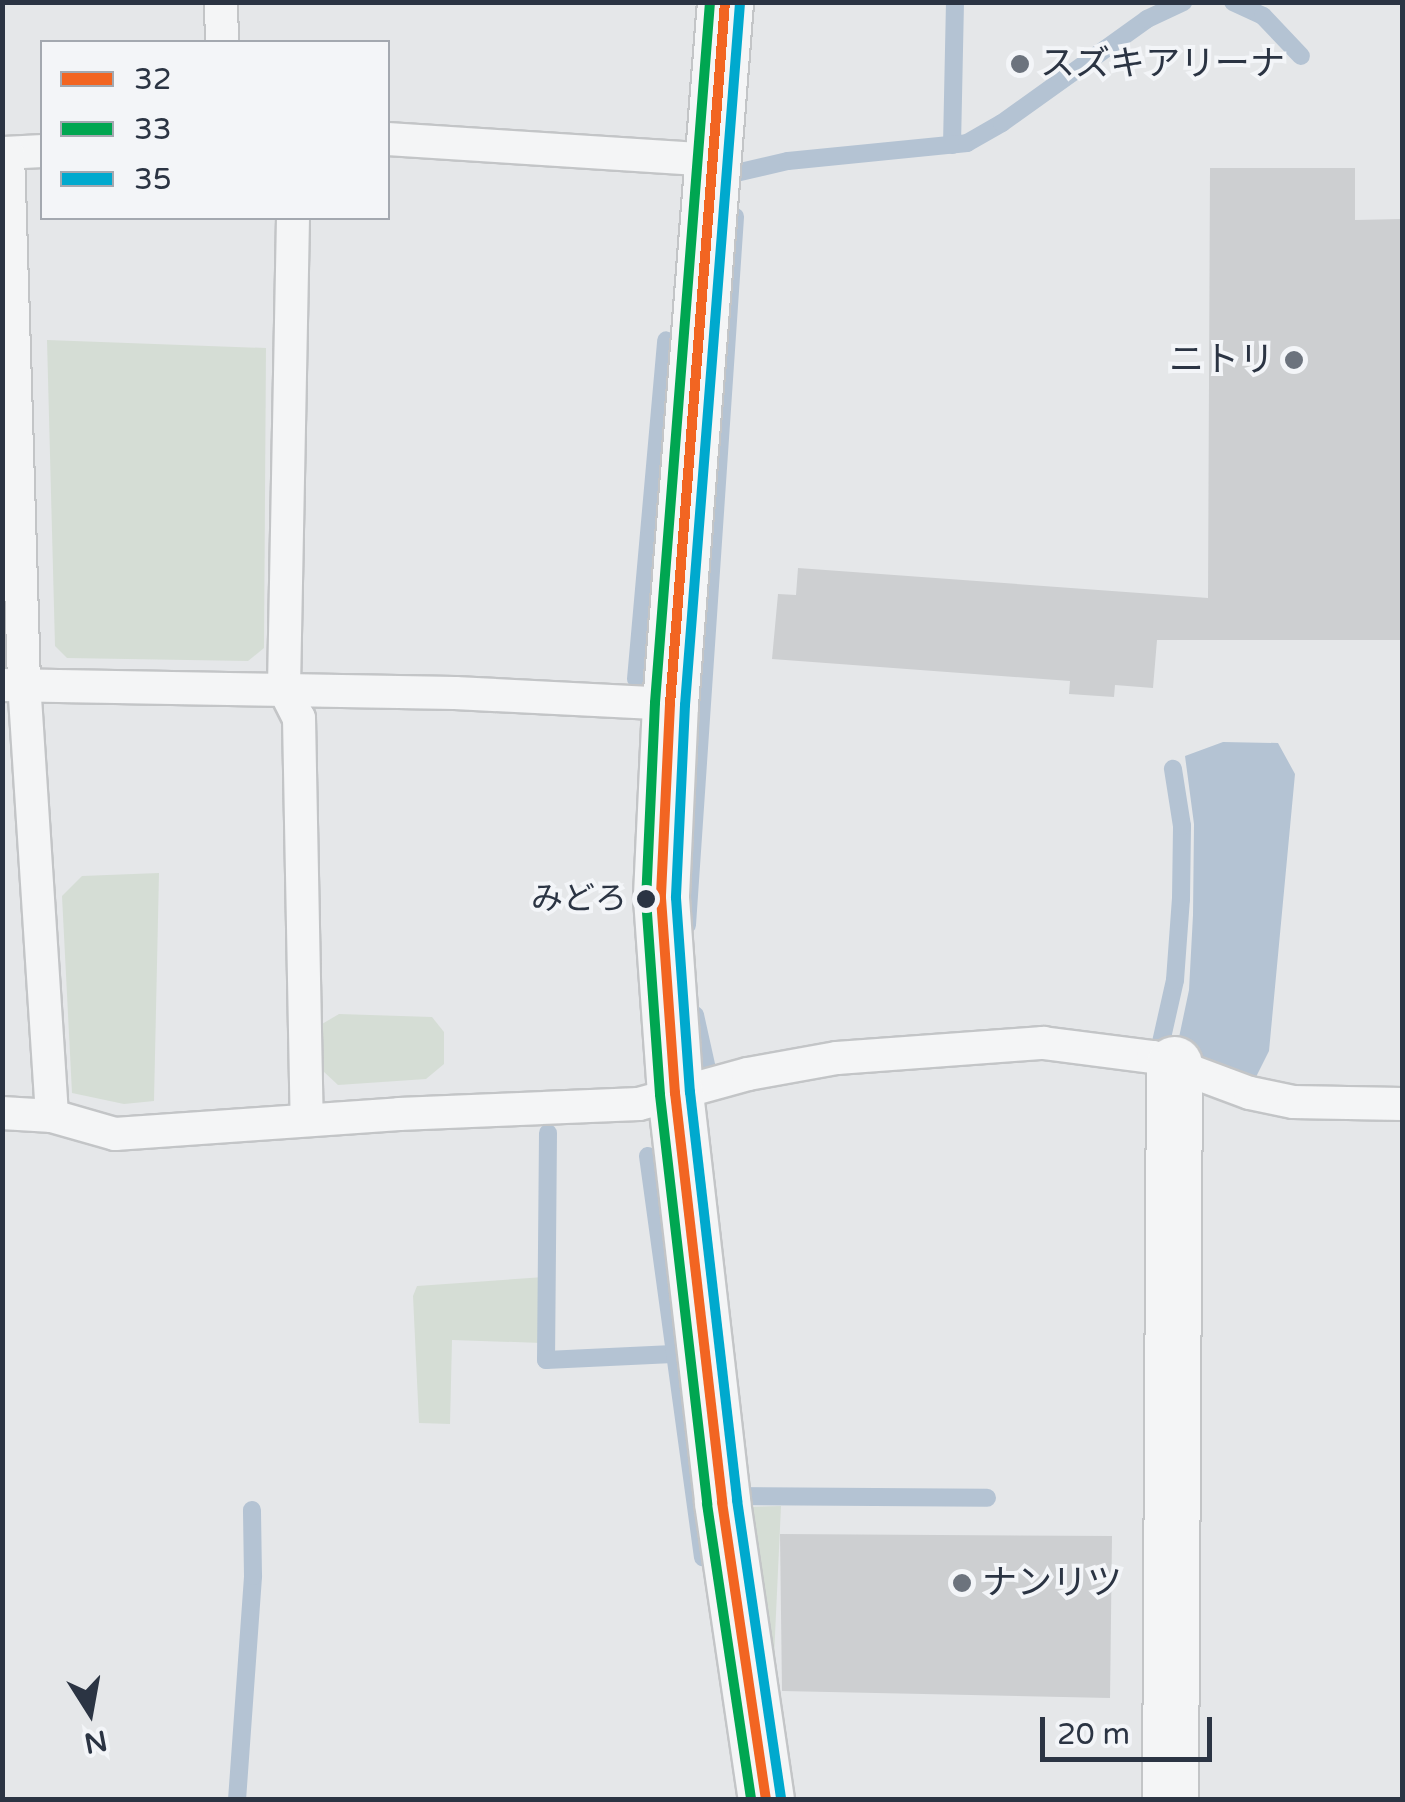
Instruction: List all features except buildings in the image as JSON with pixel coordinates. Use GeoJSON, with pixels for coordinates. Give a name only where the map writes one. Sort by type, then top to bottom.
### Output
{"type":"FeatureCollection","features":[{"type":"Feature","properties":{"kind":"street"},"geometry":{"type":"LineString","coordinates":[[725,2],[670,704],[661,898],[675,1093],[733,1595],[766,1800]]}},
{"type":"Feature","properties":{"kind":"street"},"geometry":{"type":"LineString","coordinates":[[1170,1800],[1174,1064]]}},
{"type":"Feature","properties":{"kind":"lane"},"geometry":{"type":"LineString","coordinates":[[221,2],[222,40]]}},
{"type":"Feature","properties":{"kind":"lane"},"geometry":{"type":"LineString","coordinates":[[390,139],[713,160]]}},
{"type":"Feature","properties":{"kind":"lane"},"geometry":{"type":"LineString","coordinates":[[40,151],[5,153],[13,684],[52,1116]]}},
{"type":"Feature","properties":{"kind":"lane"},"geometry":{"type":"LineString","coordinates":[[293,220],[284,689],[298,718],[307,1119]]}},
{"type":"Feature","properties":{"kind":"lane"},"geometry":{"type":"LineString","coordinates":[[13,684],[284,689],[670,704]]}},
{"type":"Feature","properties":{"kind":"lane"},"geometry":{"type":"LineString","coordinates":[[2,1113],[52,1116],[115,1134],[307,1119],[638,1104],[837,1058],[983,1044],[1043,1043],[1174,1064],[1250,1093],[1293,1102],[1402,1104]]}},
{"type":"Feature","properties":{"kind":"shaded area"},"geometry":{"type":"Polygon","coordinates":[[[47,340],[266,348],[264,648],[248,661],[67,658],[55,646],[47,340]]]}},
{"type":"Feature","properties":{"kind":"shaded area"},"geometry":{"type":"Polygon","coordinates":[[[159,873],[154,1101],[124,1104],[72,1093],[62,896],[82,876],[159,873]]]}},
{"type":"Feature","properties":{"kind":"shaded area"},"geometry":{"type":"Polygon","coordinates":[[[339,1014],[432,1017],[444,1032],[444,1064],[426,1079],[338,1085],[323,1071],[322,1024],[339,1014]]]}},
{"type":"Feature","properties":{"kind":"shaded area"},"geometry":{"type":"Polygon","coordinates":[[[544,1277],[542,1343],[452,1340],[450,1424],[419,1423],[413,1296],[417,1286],[544,1277]]]}},
{"type":"Feature","properties":{"kind":"shaded area"},"geometry":{"type":"Polygon","coordinates":[[[781,1506],[774,1657],[770,1657],[747,1507],[781,1506]]]}},
{"type":"Feature","properties":{"kind":"water"},"geometry":{"type":"Polygon","coordinates":[[[1223,742],[1278,743],[1295,774],[1269,1051],[1253,1083],[1177,1047],[1189,990],[1193,915],[1194,824],[1185,756],[1223,742]]]}},
{"type":"Feature","properties":{"kind":"waterway"},"geometry":{"type":"LineString","coordinates":[[952,145],[955,2]]}},
{"type":"Feature","properties":{"kind":"waterway"},"geometry":{"type":"LineString","coordinates":[[736,173],[788,161],[967,143],[1002,123],[1147,19],[1183,2]]}},
{"type":"Feature","properties":{"kind":"waterway"},"geometry":{"type":"LineString","coordinates":[[1233,2],[1263,16],[1301,56]]}},
{"type":"Feature","properties":{"kind":"waterway"},"geometry":{"type":"LineString","coordinates":[[687,925],[735,217]]}},
{"type":"Feature","properties":{"kind":"waterway"},"geometry":{"type":"LineString","coordinates":[[636,679],[666,340]]}},
{"type":"Feature","properties":{"kind":"waterway"},"geometry":{"type":"LineString","coordinates":[[1157,1060],[1175,980],[1181,899],[1182,826],[1173,769]]}},
{"type":"Feature","properties":{"kind":"waterway"},"geometry":{"type":"LineString","coordinates":[[695,1015],[707,1069]]}},
{"type":"Feature","properties":{"kind":"waterway"},"geometry":{"type":"LineString","coordinates":[[548,1133],[546,1360],[673,1354]]}},
{"type":"Feature","properties":{"kind":"waterway"},"geometry":{"type":"LineString","coordinates":[[648,1156],[703,1557]]}},
{"type":"Feature","properties":{"kind":"waterway"},"geometry":{"type":"LineString","coordinates":[[727,1496],[987,1498]]}},
{"type":"Feature","properties":{"kind":"waterway"},"geometry":{"type":"LineString","coordinates":[[237,1800],[253,1576],[252,1510]]}},
{"type":"Feature","properties":{"kind":"transit line","name":"33"},"geometry":{"type":"LineString","coordinates":[[710,2],[655,703],[646,899],[660,1095],[707,1504],[751,1800]]}},
{"type":"Feature","properties":{"kind":"transit line","name":"32"},"geometry":{"type":"LineString","coordinates":[[725,2],[670,704],[661,898],[675,1093],[722,1502],[766,1800]]}},
{"type":"Feature","properties":{"kind":"transit line","name":"35"},"geometry":{"type":"LineString","coordinates":[[740,3],[685,705],[676,898],[690,1092],[737,1500],[781,1798]]}},
{"type":"Feature","properties":{"kind":"place","name":"スズキアリーナ"},"geometry":{"type":"Point","coordinates":[1020,64]}},
{"type":"Feature","properties":{"kind":"place","name":"ニトリ"},"geometry":{"type":"Point","coordinates":[1294,360]}},
{"type":"Feature","properties":{"kind":"place","name":"みどろ"},"geometry":{"type":"Point","coordinates":[646,899]}},
{"type":"Feature","properties":{"kind":"place","name":"ナンリツ"},"geometry":{"type":"Point","coordinates":[962,1583]}}]}
